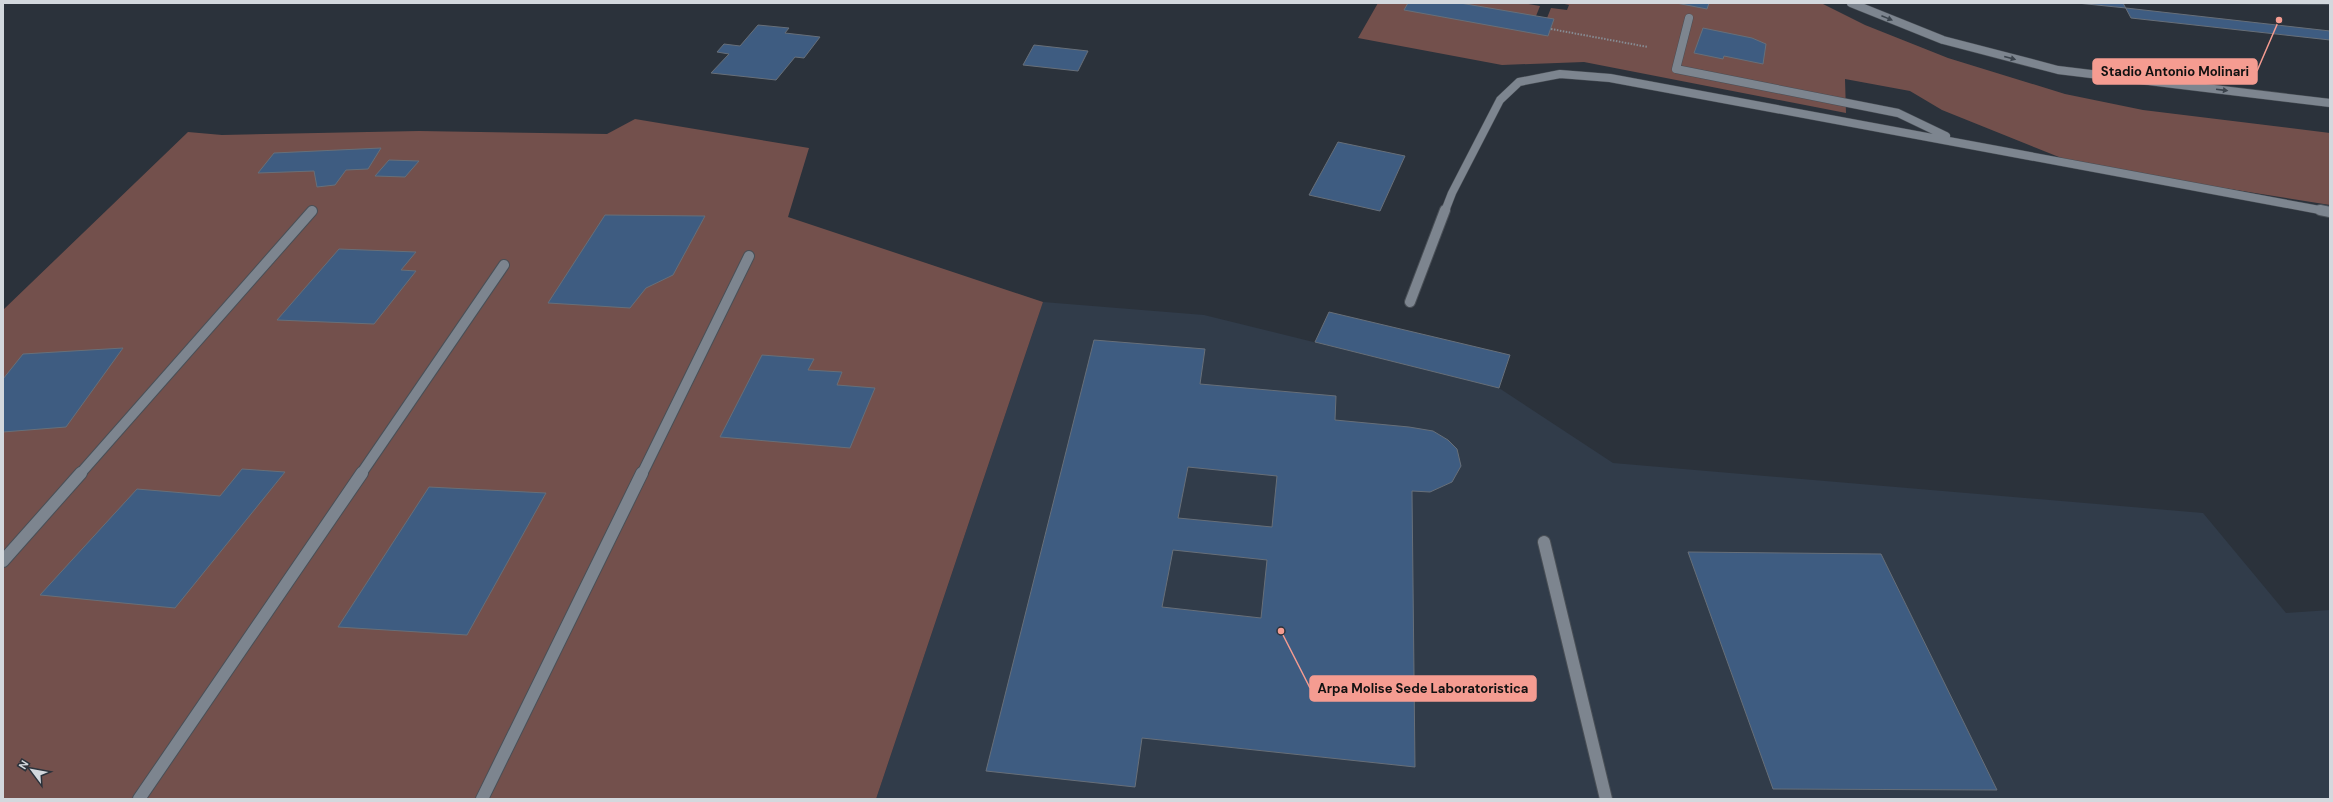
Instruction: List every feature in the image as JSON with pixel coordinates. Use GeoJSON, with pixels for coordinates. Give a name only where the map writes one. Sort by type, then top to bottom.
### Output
{"type":"FeatureCollection","features":[{"type":"Feature","properties":{"kind":"street"},"geometry":{"type":"LineString","coordinates":[[1851,3],[1943,40],[2058,70],[2330,103]]}},
{"type":"Feature","properties":{"kind":"street"},"geometry":{"type":"LineString","coordinates":[[1689,18],[1676,69],[1898,113],[1956,142]]}},
{"type":"Feature","properties":{"kind":"street"},"geometry":{"type":"LineString","coordinates":[[1410,302],[1452,193],[1500,100],[1519,82],[1560,74],[1610,78],[2330,212]]}},
{"type":"Feature","properties":{"kind":"street"},"geometry":{"type":"LineString","coordinates":[[3,561],[312,211]]}},
{"type":"Feature","properties":{"kind":"street"},"geometry":{"type":"LineString","coordinates":[[482,799],[749,256]]}},
{"type":"Feature","properties":{"kind":"street"},"geometry":{"type":"LineString","coordinates":[[139,799],[504,265]]}},
{"type":"Feature","properties":{"kind":"street"},"geometry":{"type":"LineString","coordinates":[[1544,542],[1606,799]]}},
{"type":"Feature","properties":{"kind":"path"},"geometry":{"type":"LineString","coordinates":[[1551,29],[1680,52]]}},
{"type":"Feature","properties":{"kind":"shaded area"},"geometry":{"type":"Polygon","coordinates":[[[1378,3],[1523,3],[1540,6],[1536,16],[1547,18],[1551,8],[1567,10],[1569,5],[1560,3],[1821,3],[1865,25],[1948,58],[2065,94],[2143,110],[2330,133],[2330,205],[2079,165],[1942,110],[1910,91],[1845,79],[1846,113],[1584,62],[1502,65],[1358,38],[1378,3]]]}},
{"type":"Feature","properties":{"kind":"shaded area"},"geometry":{"type":"Polygon","coordinates":[[[635,119],[809,148],[788,217],[1043,302],[876,799],[3,799],[3,310],[188,132],[222,135],[419,131],[607,134],[635,119]]]}},
{"type":"Feature","properties":{"kind":"shaded area"},"geometry":{"type":"Polygon","coordinates":[[[1043,302],[1204,315],[1499,388],[1613,463],[2203,513],[2286,613],[2330,610],[2330,799],[876,799],[1043,302]]]}},
{"type":"Feature","properties":{"kind":"building"},"geometry":{"type":"Polygon","coordinates":[[[1408,3],[1460,3],[1554,19],[1548,36],[1404,10],[1408,3]]]}},
{"type":"Feature","properties":{"kind":"building"},"geometry":{"type":"Polygon","coordinates":[[[1676,3],[1709,3],[1707,9],[1676,3]]]}},
{"type":"Feature","properties":{"kind":"building"},"geometry":{"type":"Polygon","coordinates":[[[2077,3],[2330,3],[2330,31],[2126,8],[2077,3]]]}},
{"type":"Feature","properties":{"kind":"building"},"geometry":{"type":"Polygon","coordinates":[[[2123,3],[2330,4],[2330,40],[2131,18],[2123,3]]]}},
{"type":"Feature","properties":{"kind":"building"},"geometry":{"type":"Polygon","coordinates":[[[758,25],[789,28],[785,33],[820,37],[804,58],[795,57],[776,80],[711,73],[729,54],[717,52],[724,44],[740,46],[758,25]]]}},
{"type":"Feature","properties":{"kind":"building"},"geometry":{"type":"Polygon","coordinates":[[[1703,28],[1752,38],[1766,44],[1763,64],[1724,56],[1723,59],[1694,53],[1703,28]]]}},
{"type":"Feature","properties":{"kind":"building"},"geometry":{"type":"Polygon","coordinates":[[[1034,45],[1088,51],[1078,71],[1023,65],[1034,45]]]}},
{"type":"Feature","properties":{"kind":"building"},"geometry":{"type":"Polygon","coordinates":[[[1338,142],[1405,156],[1380,211],[1309,195],[1338,142]]]}},
{"type":"Feature","properties":{"kind":"building"},"geometry":{"type":"Polygon","coordinates":[[[381,148],[368,169],[346,170],[335,185],[317,187],[314,171],[258,173],[274,153],[381,148]]]}},
{"type":"Feature","properties":{"kind":"building"},"geometry":{"type":"Polygon","coordinates":[[[389,160],[419,161],[405,177],[375,176],[389,160]]]}},
{"type":"Feature","properties":{"kind":"building"},"geometry":{"type":"Polygon","coordinates":[[[605,215],[705,216],[673,275],[646,288],[630,308],[548,303],[605,215]]]}},
{"type":"Feature","properties":{"kind":"building"},"geometry":{"type":"Polygon","coordinates":[[[339,249],[416,252],[401,270],[416,271],[374,324],[277,320],[339,249]]]}},
{"type":"Feature","properties":{"kind":"building"},"geometry":{"type":"Polygon","coordinates":[[[1329,312],[1510,355],[1499,388],[1315,342],[1329,312]]]}},
{"type":"Feature","properties":{"kind":"building"},"geometry":{"type":"Polygon","coordinates":[[[1094,340],[1205,349],[1200,384],[1336,396],[1335,420],[1409,427],[1433,431],[1448,440],[1457,449],[1461,466],[1452,482],[1430,492],[1412,491],[1415,767],[1142,738],[1135,787],[986,771],[1094,340]],[[1188,467],[1178,518],[1272,527],[1277,476],[1188,467]],[[1173,550],[1162,607],[1261,618],[1267,560],[1173,550]]]}},
{"type":"Feature","properties":{"kind":"building"},"geometry":{"type":"Polygon","coordinates":[[[123,348],[66,427],[3,432],[3,379],[23,354],[123,348]]]}},
{"type":"Feature","properties":{"kind":"building"},"geometry":{"type":"Polygon","coordinates":[[[762,355],[814,359],[808,370],[842,372],[837,385],[875,388],[850,448],[720,437],[762,355]]]}},
{"type":"Feature","properties":{"kind":"building"},"geometry":{"type":"Polygon","coordinates":[[[242,469],[285,472],[175,608],[40,595],[137,489],[220,496],[242,469]]]}},
{"type":"Feature","properties":{"kind":"building"},"geometry":{"type":"Polygon","coordinates":[[[429,487],[546,493],[467,635],[338,627],[429,487]]]}},
{"type":"Feature","properties":{"kind":"building"},"geometry":{"type":"Polygon","coordinates":[[[1688,552],[1881,554],[1997,790],[1773,789],[1688,552]]]}},
{"type":"Feature","properties":{"kind":"place","name":"Stadio Antonio Molinari"},"geometry":{"type":"Point","coordinates":[2279,20]}},
{"type":"Feature","properties":{"kind":"place","name":"Arpa Molise Sede Laboratoristica"},"geometry":{"type":"Point","coordinates":[1281,631]}}]}
